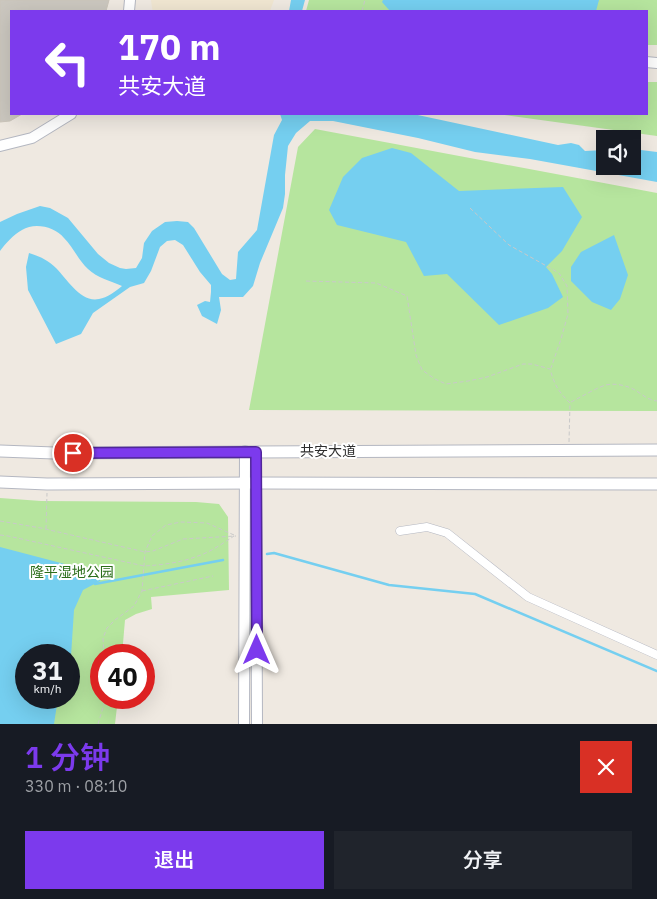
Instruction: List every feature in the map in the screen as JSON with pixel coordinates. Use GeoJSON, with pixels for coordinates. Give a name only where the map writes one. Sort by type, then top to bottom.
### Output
{"type":"FeatureCollection","features":[{"type":"Feature","properties":{"kind":"main road","name":"共安大道"},"geometry":{"type":"LineString","coordinates":[[0,451],[54,453],[657,450]]}},
{"type":"Feature","properties":{"kind":"main road"},"geometry":{"type":"LineString","coordinates":[[0,482],[47,484],[657,484]]}},
{"type":"Feature","properties":{"kind":"street"},"geometry":{"type":"LineString","coordinates":[[0,146],[32,138],[70,115]]}},
{"type":"Feature","properties":{"kind":"street"},"geometry":{"type":"LineString","coordinates":[[250,452],[257,483],[257,724]]}},
{"type":"Feature","properties":{"kind":"street"},"geometry":{"type":"LineString","coordinates":[[244,724],[245,483],[250,452]]}},
{"type":"Feature","properties":{"kind":"street"},"geometry":{"type":"LineString","coordinates":[[400,531],[427,528],[447,533],[528,597],[657,655]]}},
{"type":"Feature","properties":{"kind":"path"},"geometry":{"type":"LineString","coordinates":[[470,208],[510,245],[559,272],[567,286],[568,314],[550,369],[558,391],[570,403],[569,450]]}},
{"type":"Feature","properties":{"kind":"path"},"geometry":{"type":"LineString","coordinates":[[306,281],[376,282],[407,296],[416,355],[422,370],[446,384],[487,377],[523,364],[532,364],[550,369]]}},
{"type":"Feature","properties":{"kind":"path"},"geometry":{"type":"LineString","coordinates":[[570,403],[606,385],[619,385],[633,389],[653,401],[657,401]]}},
{"type":"Feature","properties":{"kind":"path"},"geometry":{"type":"LineString","coordinates":[[46,529],[47,484]]}},
{"type":"Feature","properties":{"kind":"path"},"geometry":{"type":"LineString","coordinates":[[0,521],[46,529],[145,552],[183,539],[235,536]]}},
{"type":"Feature","properties":{"kind":"path"},"geometry":{"type":"LineString","coordinates":[[103,644],[103,638],[107,628],[134,606],[142,591],[145,552],[152,536],[166,525],[181,522],[207,524],[235,536]]}},
{"type":"Feature","properties":{"kind":"path"},"geometry":{"type":"LineString","coordinates":[[0,535],[144,566],[161,565],[195,557],[212,550],[235,536]]}},
{"type":"Feature","properties":{"kind":"path"},"geometry":{"type":"LineString","coordinates":[[142,591],[213,576]]}},
{"type":"Feature","properties":{"kind":"path"},"geometry":{"type":"LineString","coordinates":[[98,724],[103,709]]}},
{"type":"Feature","properties":{"kind":"shaded area"},"geometry":{"type":"Polygon","coordinates":[[[151,0],[274,0],[270,10],[153,10],[151,0]]]}},
{"type":"Feature","properties":{"kind":"green space"},"geometry":{"type":"Polygon","coordinates":[[[309,0],[657,0],[657,45],[648,45],[648,10],[306,10],[309,0]]]}},
{"type":"Feature","properties":{"kind":"green space"},"geometry":{"type":"Polygon","coordinates":[[[648,82],[657,82],[657,136],[641,134],[641,130],[613,130],[504,115],[648,115],[648,82]]]}},
{"type":"Feature","properties":{"kind":"green space"},"geometry":{"type":"Polygon","coordinates":[[[315,129],[657,193],[657,411],[249,410],[298,147],[315,129]]]}},
{"type":"Feature","properties":{"kind":"green space","name":"隆平湿地公园"},"geometry":{"type":"Polygon","coordinates":[[[0,498],[41,501],[196,502],[219,504],[228,517],[229,590],[151,597],[152,609],[125,620],[123,644],[90,644],[90,709],[117,709],[115,724],[0,724],[0,498]]]}},
{"type":"Feature","properties":{"kind":"water"},"geometry":{"type":"Polygon","coordinates":[[[291,0],[305,0],[302,10],[289,10],[291,0]]]}},
{"type":"Feature","properties":{"kind":"water"},"geometry":{"type":"Polygon","coordinates":[[[383,0],[599,0],[596,10],[389,10],[382,2],[383,0]]]}},
{"type":"Feature","properties":{"kind":"water"},"geometry":{"type":"Polygon","coordinates":[[[280,115],[418,115],[558,145],[571,143],[579,145],[585,151],[596,150],[596,171],[530,159],[475,152],[418,138],[333,121],[310,121],[296,133],[288,146],[283,208],[260,263],[253,286],[243,297],[219,297],[221,310],[217,324],[202,316],[197,305],[205,301],[210,302],[211,285],[200,272],[183,245],[175,240],[167,241],[160,247],[151,271],[144,283],[130,287],[93,313],[81,334],[56,344],[28,290],[26,267],[29,253],[50,263],[80,294],[86,297],[92,299],[102,298],[122,286],[92,272],[60,234],[44,227],[33,226],[22,230],[10,239],[0,251],[0,222],[40,206],[50,208],[68,218],[98,254],[109,263],[126,269],[136,268],[142,258],[144,243],[152,231],[165,222],[188,222],[194,228],[222,274],[230,280],[236,279],[238,252],[257,230],[274,135],[282,120],[280,115]]]}},
{"type":"Feature","properties":{"kind":"water"},"geometry":{"type":"Polygon","coordinates":[[[392,148],[411,153],[459,191],[563,187],[582,217],[562,251],[546,267],[552,274],[563,297],[548,308],[499,325],[447,274],[424,276],[406,242],[337,225],[329,210],[343,177],[362,158],[392,148]]]}},
{"type":"Feature","properties":{"kind":"water"},"geometry":{"type":"Polygon","coordinates":[[[641,150],[657,152],[657,182],[618,175],[641,175],[641,150]]]}},
{"type":"Feature","properties":{"kind":"water"},"geometry":{"type":"Polygon","coordinates":[[[614,235],[628,275],[620,299],[611,310],[592,302],[571,281],[571,267],[581,252],[614,235]]]}},
{"type":"Feature","properties":{"kind":"water"},"geometry":{"type":"Polygon","coordinates":[[[0,547],[80,568],[103,572],[100,581],[83,590],[74,610],[72,644],[15,644],[15,709],[56,709],[54,724],[0,724],[0,547]]]}},
{"type":"Feature","properties":{"kind":"building"},"geometry":{"type":"Polygon","coordinates":[[[0,0],[109,0],[106,10],[10,10],[10,115],[20,115],[10,121],[0,122],[0,0]]]}},
{"type":"Feature","properties":{"kind":"waterway"},"geometry":{"type":"LineString","coordinates":[[267,554],[274,553],[389,585],[475,594],[657,671]]}},
{"type":"Feature","properties":{"kind":"waterway"},"geometry":{"type":"LineString","coordinates":[[95,584],[223,560]]}},
{"type":"Feature","properties":{"kind":"route"},"geometry":{"type":"LineString","coordinates":[[73,453],[256,452],[257,650]]}}]}
